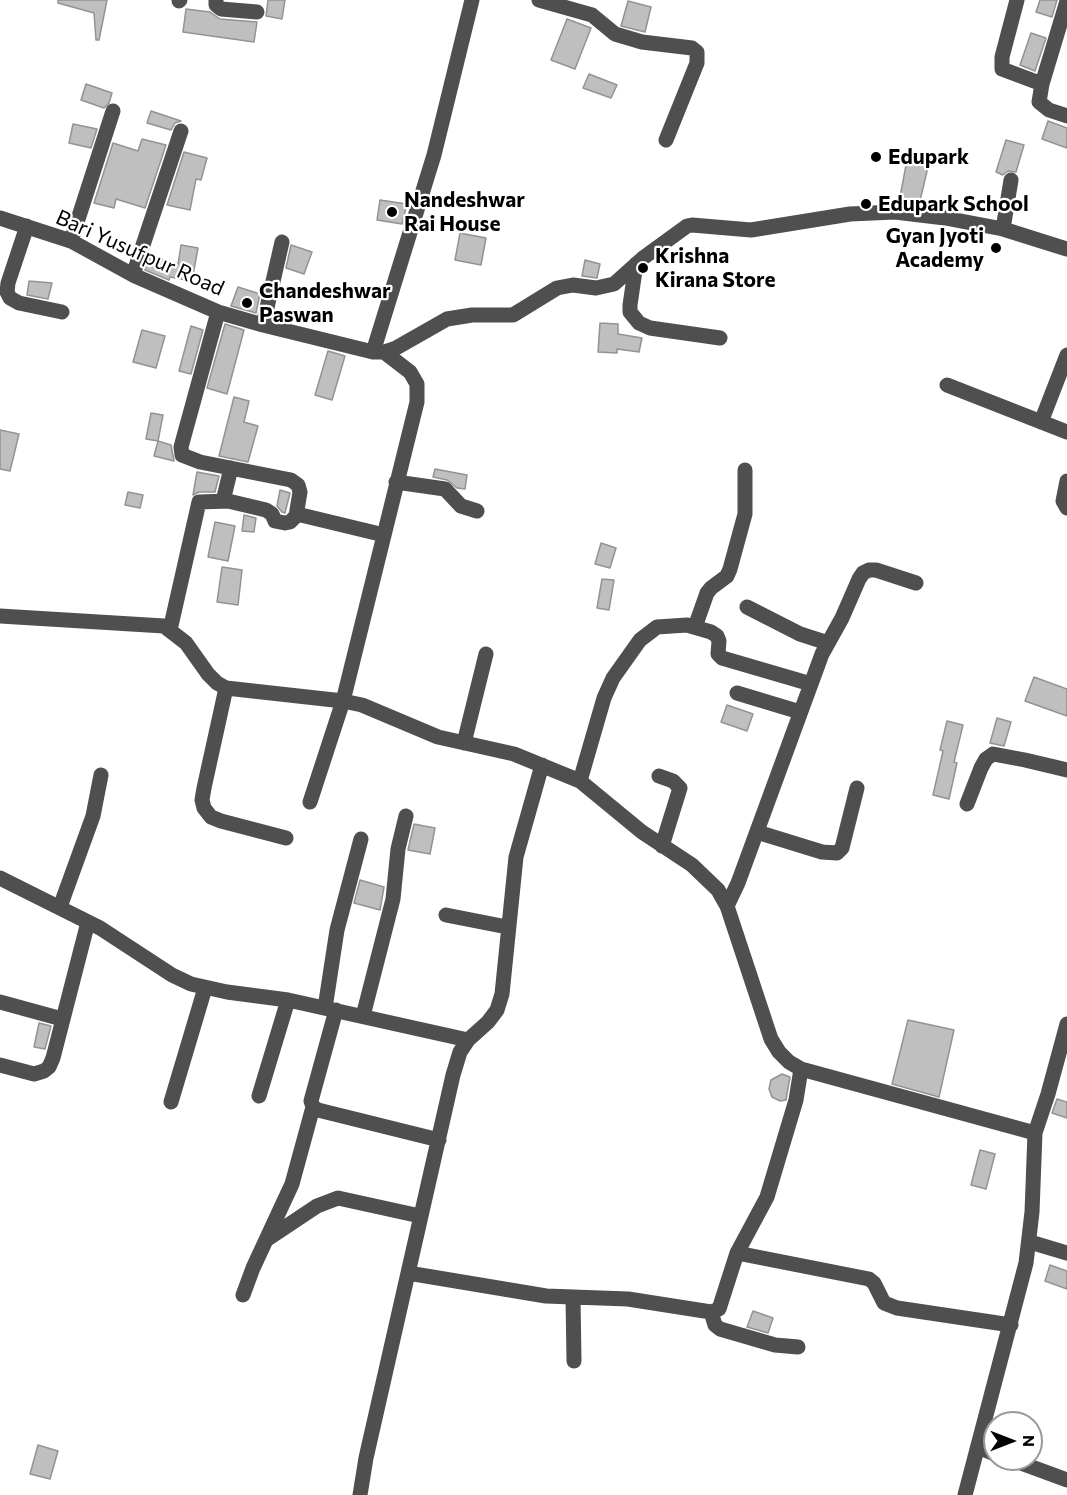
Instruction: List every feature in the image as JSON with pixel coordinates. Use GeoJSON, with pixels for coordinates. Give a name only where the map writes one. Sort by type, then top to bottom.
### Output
{"type":"FeatureCollection","features":[{"type":"Feature","properties":{"kind":"street"},"geometry":{"type":"LineString","coordinates":[[216,0],[216,5],[221,9],[257,12]]}},
{"type":"Feature","properties":{"kind":"street"},"geometry":{"type":"LineString","coordinates":[[379,352],[434,155],[472,0]]}},
{"type":"Feature","properties":{"kind":"street"},"geometry":{"type":"LineString","coordinates":[[539,0],[592,15],[615,34],[642,42],[692,48],[697,52],[697,63],[666,140]]}},
{"type":"Feature","properties":{"kind":"street"},"geometry":{"type":"LineString","coordinates":[[1017,0],[1002,57],[1002,69],[1042,84]]}},
{"type":"Feature","properties":{"kind":"street"},"geometry":{"type":"LineString","coordinates":[[1067,1],[1042,84],[1039,102],[1049,110],[1067,116]]}},
{"type":"Feature","properties":{"kind":"street"},"geometry":{"type":"LineString","coordinates":[[71,241],[113,111]]}},
{"type":"Feature","properties":{"kind":"street"},"geometry":{"type":"LineString","coordinates":[[132,275],[181,131]]}},
{"type":"Feature","properties":{"kind":"street"},"geometry":{"type":"LineString","coordinates":[[1003,229],[1011,180]]}},
{"type":"Feature","properties":{"kind":"street"},"geometry":{"type":"LineString","coordinates":[[379,352],[396,348],[447,319],[472,315],[513,315],[557,288],[573,285],[605,287],[614,284],[636,264],[687,226],[692,225],[751,230],[876,212],[927,215],[1003,229],[1067,249]]}},
{"type":"Feature","properties":{"kind":"street","name":"Bari Yusufpur Road"},"geometry":{"type":"LineString","coordinates":[[0,218],[71,241],[132,275],[218,312],[379,352]]}},
{"type":"Feature","properties":{"kind":"street"},"geometry":{"type":"LineString","coordinates":[[27,226],[7,292],[10,298],[19,303],[62,312]]}},
{"type":"Feature","properties":{"kind":"street"},"geometry":{"type":"LineString","coordinates":[[263,325],[282,242]]}},
{"type":"Feature","properties":{"kind":"street"},"geometry":{"type":"LineString","coordinates":[[636,264],[630,312],[639,323],[650,328],[720,338]]}},
{"type":"Feature","properties":{"kind":"street"},"geometry":{"type":"LineString","coordinates":[[170,630],[199,502],[223,501],[260,507],[272,514],[275,521],[285,523],[290,522],[296,516],[300,492],[298,485],[291,480],[189,459],[182,455],[181,447],[218,312]]}},
{"type":"Feature","properties":{"kind":"street"},"geometry":{"type":"LineString","coordinates":[[310,802],[343,701],[417,402],[417,384],[410,372],[379,352]]}},
{"type":"Feature","properties":{"kind":"street"},"geometry":{"type":"LineString","coordinates":[[1041,422],[1067,355]]}},
{"type":"Feature","properties":{"kind":"street"},"geometry":{"type":"LineString","coordinates":[[947,385],[1067,432]]}},
{"type":"Feature","properties":{"kind":"street"},"geometry":{"type":"LineString","coordinates":[[223,501],[231,468]]}},
{"type":"Feature","properties":{"kind":"street"},"geometry":{"type":"LineString","coordinates":[[695,627],[707,593],[727,576],[730,569],[745,514],[745,470]]}},
{"type":"Feature","properties":{"kind":"street"},"geometry":{"type":"LineString","coordinates":[[396,482],[445,489],[461,506],[477,511]]}},
{"type":"Feature","properties":{"kind":"street"},"geometry":{"type":"LineString","coordinates":[[1067,482],[1063,501],[1067,508]]}},
{"type":"Feature","properties":{"kind":"street"},"geometry":{"type":"LineString","coordinates":[[296,516],[384,535]]}},
{"type":"Feature","properties":{"kind":"street"},"geometry":{"type":"LineString","coordinates":[[727,906],[738,883],[811,684],[862,573],[876,570],[916,583]]}},
{"type":"Feature","properties":{"kind":"street"},"geometry":{"type":"LineString","coordinates":[[747,607],[800,634],[828,643]]}},
{"type":"Feature","properties":{"kind":"street"},"geometry":{"type":"LineString","coordinates":[[0,616],[164,626],[186,643],[217,683],[226,688],[343,701],[375,710],[438,737],[504,751],[580,781],[628,822],[692,865],[718,890],[727,906],[771,1039],[789,1062],[801,1070],[1035,1133]]}},
{"type":"Feature","properties":{"kind":"street"},"geometry":{"type":"LineString","coordinates":[[580,781],[604,698],[613,678],[640,640],[657,627],[670,625],[695,627],[717,636],[718,654],[722,658],[811,684]]}},
{"type":"Feature","properties":{"kind":"street"},"geometry":{"type":"LineString","coordinates":[[464,743],[486,654]]}},
{"type":"Feature","properties":{"kind":"street"},"geometry":{"type":"LineString","coordinates":[[226,688],[204,788],[202,800],[204,808],[211,817],[220,821],[286,838]]}},
{"type":"Feature","properties":{"kind":"street"},"geometry":{"type":"LineString","coordinates":[[737,693],[800,712]]}},
{"type":"Feature","properties":{"kind":"street"},"geometry":{"type":"LineString","coordinates":[[967,804],[981,768],[986,759],[993,754],[1067,770]]}},
{"type":"Feature","properties":{"kind":"street"},"geometry":{"type":"LineString","coordinates":[[360,1495],[366,1458],[453,1075],[460,1052],[468,1040],[488,1022],[497,1010],[504,976],[507,927],[516,857],[542,765]]}},
{"type":"Feature","properties":{"kind":"street"},"geometry":{"type":"LineString","coordinates":[[60,907],[93,816],[101,775]]}},
{"type":"Feature","properties":{"kind":"street"},"geometry":{"type":"LineString","coordinates":[[659,776],[673,781],[681,788],[662,846]]}},
{"type":"Feature","properties":{"kind":"street"},"geometry":{"type":"LineString","coordinates":[[757,832],[822,852],[837,853],[842,848],[857,788]]}},
{"type":"Feature","properties":{"kind":"street"},"geometry":{"type":"LineString","coordinates":[[363,1016],[393,899],[398,849],[406,816]]}},
{"type":"Feature","properties":{"kind":"street"},"geometry":{"type":"LineString","coordinates":[[243,1296],[253,1268],[295,1176],[313,1107],[311,1101],[331,1009],[338,930],[361,839]]}},
{"type":"Feature","properties":{"kind":"street"},"geometry":{"type":"LineString","coordinates":[[0,878],[88,922],[172,975],[205,988],[288,1000],[468,1040]]}},
{"type":"Feature","properties":{"kind":"street"},"geometry":{"type":"LineString","coordinates":[[446,915],[507,927]]}},
{"type":"Feature","properties":{"kind":"street"},"geometry":{"type":"LineString","coordinates":[[0,1065],[28,1073],[44,1071],[53,1058],[88,922]]}},
{"type":"Feature","properties":{"kind":"street"},"geometry":{"type":"LineString","coordinates":[[171,1102],[205,988]]}},
{"type":"Feature","properties":{"kind":"street"},"geometry":{"type":"LineString","coordinates":[[259,1096],[288,1000]]}},
{"type":"Feature","properties":{"kind":"street"},"geometry":{"type":"LineString","coordinates":[[0,1002],[62,1019]]}},
{"type":"Feature","properties":{"kind":"street"},"geometry":{"type":"LineString","coordinates":[[965,1495],[1011,1325],[1030,1242],[1035,1133],[1067,1024]]}},
{"type":"Feature","properties":{"kind":"street"},"geometry":{"type":"LineString","coordinates":[[408,1273],[546,1296],[628,1299],[711,1312],[719,1309],[737,1253],[766,1197],[796,1100],[801,1070]]}},
{"type":"Feature","properties":{"kind":"street"},"geometry":{"type":"LineString","coordinates":[[313,1107],[439,1140]]}},
{"type":"Feature","properties":{"kind":"street"},"geometry":{"type":"LineString","coordinates":[[266,1240],[317,1206],[338,1198],[420,1216]]}},
{"type":"Feature","properties":{"kind":"street"},"geometry":{"type":"LineString","coordinates":[[1030,1242],[1067,1253]]}},
{"type":"Feature","properties":{"kind":"street"},"geometry":{"type":"LineString","coordinates":[[737,1253],[869,1279],[874,1283],[884,1303],[897,1308],[1011,1325]]}},
{"type":"Feature","properties":{"kind":"street"},"geometry":{"type":"LineString","coordinates":[[573,1298],[573,1361]]}},
{"type":"Feature","properties":{"kind":"street"},"geometry":{"type":"LineString","coordinates":[[711,1312],[715,1325],[720,1329],[775,1345],[798,1347]]}},
{"type":"Feature","properties":{"kind":"street"},"geometry":{"type":"LineString","coordinates":[[978,1448],[983,1450]]}},
{"type":"Feature","properties":{"kind":"street"},"geometry":{"type":"LineString","coordinates":[[1043,1471],[1067,1480]]}},
{"type":"Feature","properties":{"kind":"building"},"geometry":{"type":"Polygon","coordinates":[[[58,0],[107,0],[99,40],[96,40],[94,13],[58,3],[58,0]]]}},
{"type":"Feature","properties":{"kind":"building"},"geometry":{"type":"Polygon","coordinates":[[[268,0],[285,0],[282,19],[266,16],[268,0]]]}},
{"type":"Feature","properties":{"kind":"building"},"geometry":{"type":"Polygon","coordinates":[[[1040,0],[1057,0],[1052,17],[1036,12],[1040,0]]]}},
{"type":"Feature","properties":{"kind":"building"},"geometry":{"type":"Polygon","coordinates":[[[628,1],[651,7],[645,32],[621,26],[628,1]]]}},
{"type":"Feature","properties":{"kind":"building"},"geometry":{"type":"Polygon","coordinates":[[[186,9],[210,12],[220,19],[257,22],[254,42],[183,32],[186,9]]]}},
{"type":"Feature","properties":{"kind":"building"},"geometry":{"type":"Polygon","coordinates":[[[567,19],[591,28],[575,69],[551,60],[567,19]]]}},
{"type":"Feature","properties":{"kind":"building"},"geometry":{"type":"Polygon","coordinates":[[[1031,33],[1046,38],[1035,71],[1020,65],[1031,33]]]}},
{"type":"Feature","properties":{"kind":"building"},"geometry":{"type":"Polygon","coordinates":[[[589,74],[617,85],[611,98],[583,88],[589,74]]]}},
{"type":"Feature","properties":{"kind":"building"},"geometry":{"type":"Polygon","coordinates":[[[86,84],[112,93],[109,103],[104,108],[81,100],[86,84]]]}},
{"type":"Feature","properties":{"kind":"building"},"geometry":{"type":"Polygon","coordinates":[[[151,111],[181,121],[175,123],[171,130],[147,123],[151,111]]]}},
{"type":"Feature","properties":{"kind":"building"},"geometry":{"type":"Polygon","coordinates":[[[1048,121],[1067,128],[1067,148],[1042,139],[1048,121]]]}},
{"type":"Feature","properties":{"kind":"building"},"geometry":{"type":"Polygon","coordinates":[[[73,124],[97,129],[91,148],[69,143],[73,124]]]}},
{"type":"Feature","properties":{"kind":"building"},"geometry":{"type":"Polygon","coordinates":[[[142,139],[166,145],[145,208],[116,199],[114,208],[94,203],[113,143],[138,151],[142,139]]]}},
{"type":"Feature","properties":{"kind":"building"},"geometry":{"type":"Polygon","coordinates":[[[1006,140],[1024,145],[1016,172],[1008,171],[1003,175],[996,172],[1006,140]]]}},
{"type":"Feature","properties":{"kind":"building"},"geometry":{"type":"Polygon","coordinates":[[[184,152],[207,158],[201,180],[196,179],[190,210],[167,205],[184,152]]]}},
{"type":"Feature","properties":{"kind":"building"},"geometry":{"type":"Polygon","coordinates":[[[907,160],[928,167],[919,205],[899,202],[907,160]]]}},
{"type":"Feature","properties":{"kind":"building","name":"Nandeshwar Rai House"},"geometry":{"type":"Polygon","coordinates":[[[380,200],[407,204],[402,224],[377,220],[380,200]]]}},
{"type":"Feature","properties":{"kind":"building"},"geometry":{"type":"Polygon","coordinates":[[[460,233],[486,238],[481,265],[455,260],[460,233]]]}},
{"type":"Feature","properties":{"kind":"building"},"geometry":{"type":"Polygon","coordinates":[[[181,245],[198,248],[192,281],[170,277],[169,280],[145,270],[150,256],[178,264],[181,245]]]}},
{"type":"Feature","properties":{"kind":"building"},"geometry":{"type":"Polygon","coordinates":[[[291,245],[312,252],[304,274],[286,268],[291,245]]]}},
{"type":"Feature","properties":{"kind":"building"},"geometry":{"type":"Polygon","coordinates":[[[585,260],[600,264],[597,278],[582,276],[585,260]]]}},
{"type":"Feature","properties":{"kind":"building"},"geometry":{"type":"Polygon","coordinates":[[[29,281],[52,283],[48,299],[27,295],[29,281]]]}},
{"type":"Feature","properties":{"kind":"building","name":"Chandeshwar Paswan"},"geometry":{"type":"Polygon","coordinates":[[[238,287],[260,294],[256,313],[231,306],[238,287]]]}},
{"type":"Feature","properties":{"kind":"building"},"geometry":{"type":"Polygon","coordinates":[[[600,323],[618,324],[618,334],[642,338],[639,352],[617,349],[617,353],[598,352],[600,323]]]}},
{"type":"Feature","properties":{"kind":"building"},"geometry":{"type":"Polygon","coordinates":[[[225,324],[244,330],[227,394],[207,388],[225,324]]]}},
{"type":"Feature","properties":{"kind":"building"},"geometry":{"type":"Polygon","coordinates":[[[191,326],[203,330],[191,374],[179,371],[191,326]]]}},
{"type":"Feature","properties":{"kind":"building"},"geometry":{"type":"Polygon","coordinates":[[[142,330],[165,336],[156,368],[133,362],[142,330]]]}},
{"type":"Feature","properties":{"kind":"building"},"geometry":{"type":"Polygon","coordinates":[[[328,351],[345,356],[332,400],[315,395],[328,351]]]}},
{"type":"Feature","properties":{"kind":"building"},"geometry":{"type":"Polygon","coordinates":[[[234,397],[249,401],[244,422],[258,426],[248,462],[219,456],[234,397]]]}},
{"type":"Feature","properties":{"kind":"building"},"geometry":{"type":"Polygon","coordinates":[[[151,413],[163,415],[158,441],[146,439],[151,413]]]}},
{"type":"Feature","properties":{"kind":"building"},"geometry":{"type":"Polygon","coordinates":[[[0,430],[19,434],[10,471],[0,469],[0,430]]]}},
{"type":"Feature","properties":{"kind":"building"},"geometry":{"type":"Polygon","coordinates":[[[158,441],[171,445],[174,461],[154,456],[158,441]]]}},
{"type":"Feature","properties":{"kind":"building"},"geometry":{"type":"Polygon","coordinates":[[[435,469],[467,475],[465,489],[457,488],[447,480],[433,477],[435,469]]]}},
{"type":"Feature","properties":{"kind":"building"},"geometry":{"type":"Polygon","coordinates":[[[197,472],[219,476],[215,492],[199,492],[193,495],[197,472]]]}},
{"type":"Feature","properties":{"kind":"building"},"geometry":{"type":"Polygon","coordinates":[[[280,490],[290,493],[285,513],[277,506],[280,490]]]}},
{"type":"Feature","properties":{"kind":"building"},"geometry":{"type":"Polygon","coordinates":[[[128,492],[143,495],[140,508],[125,505],[128,492]]]}},
{"type":"Feature","properties":{"kind":"building"},"geometry":{"type":"Polygon","coordinates":[[[244,515],[256,518],[254,532],[242,531],[244,515]]]}},
{"type":"Feature","properties":{"kind":"building"},"geometry":{"type":"Polygon","coordinates":[[[215,522],[235,526],[228,561],[208,557],[215,522]]]}},
{"type":"Feature","properties":{"kind":"building"},"geometry":{"type":"Polygon","coordinates":[[[601,543],[616,548],[610,568],[595,564],[601,543]]]}},
{"type":"Feature","properties":{"kind":"building"},"geometry":{"type":"Polygon","coordinates":[[[222,567],[242,570],[238,605],[217,602],[222,567]]]}},
{"type":"Feature","properties":{"kind":"building"},"geometry":{"type":"Polygon","coordinates":[[[602,579],[614,580],[609,610],[597,608],[602,579]]]}},
{"type":"Feature","properties":{"kind":"building"},"geometry":{"type":"Polygon","coordinates":[[[1034,677],[1067,689],[1067,716],[1025,701],[1034,677]]]}},
{"type":"Feature","properties":{"kind":"building"},"geometry":{"type":"Polygon","coordinates":[[[727,705],[753,714],[747,731],[721,722],[727,705]]]}},
{"type":"Feature","properties":{"kind":"building"},"geometry":{"type":"Polygon","coordinates":[[[997,718],[1011,722],[1004,746],[990,743],[997,718]]]}},
{"type":"Feature","properties":{"kind":"building"},"geometry":{"type":"Polygon","coordinates":[[[947,721],[963,725],[954,762],[957,763],[949,799],[933,795],[947,721]]]}},
{"type":"Feature","properties":{"kind":"building"},"geometry":{"type":"Polygon","coordinates":[[[414,824],[435,828],[430,854],[408,850],[414,824]]]}},
{"type":"Feature","properties":{"kind":"building"},"geometry":{"type":"Polygon","coordinates":[[[360,880],[384,887],[380,910],[354,903],[360,880]]]}},
{"type":"Feature","properties":{"kind":"building"},"geometry":{"type":"Polygon","coordinates":[[[908,1020],[954,1030],[939,1097],[892,1084],[908,1020]]]}},
{"type":"Feature","properties":{"kind":"building"},"geometry":{"type":"Polygon","coordinates":[[[39,1023],[51,1026],[45,1049],[34,1047],[39,1023]]]}},
{"type":"Feature","properties":{"kind":"building"},"geometry":{"type":"Polygon","coordinates":[[[782,1074],[790,1077],[786,1100],[780,1101],[772,1097],[769,1089],[771,1080],[782,1074]]]}},
{"type":"Feature","properties":{"kind":"building"},"geometry":{"type":"Polygon","coordinates":[[[1057,1099],[1067,1102],[1067,1118],[1052,1113],[1057,1099]]]}},
{"type":"Feature","properties":{"kind":"building"},"geometry":{"type":"Polygon","coordinates":[[[980,1150],[995,1154],[986,1189],[971,1185],[980,1150]]]}},
{"type":"Feature","properties":{"kind":"building"},"geometry":{"type":"Polygon","coordinates":[[[1050,1265],[1067,1271],[1067,1289],[1045,1281],[1050,1265]]]}},
{"type":"Feature","properties":{"kind":"building"},"geometry":{"type":"Polygon","coordinates":[[[753,1311],[773,1318],[768,1333],[747,1327],[753,1311]]]}},
{"type":"Feature","properties":{"kind":"building"},"geometry":{"type":"Polygon","coordinates":[[[38,1445],[58,1451],[50,1479],[30,1474],[38,1445]]]}},
{"type":"Feature","properties":{"kind":"place","name":"Edupark"},"geometry":{"type":"Point","coordinates":[876,157]}},
{"type":"Feature","properties":{"kind":"place","name":"Edupark School"},"geometry":{"type":"Point","coordinates":[866,204]}},
{"type":"Feature","properties":{"kind":"place","name":"Nandeshwar Rai House"},"geometry":{"type":"Point","coordinates":[392,212]}},
{"type":"Feature","properties":{"kind":"place","name":"Gyan Jyoti Academy"},"geometry":{"type":"Point","coordinates":[996,248]}},
{"type":"Feature","properties":{"kind":"place","name":"Krishna Kirana Store"},"geometry":{"type":"Point","coordinates":[643,268]}},
{"type":"Feature","properties":{"kind":"place","name":"Chandeshwar Paswan"},"geometry":{"type":"Point","coordinates":[247,303]}}]}
